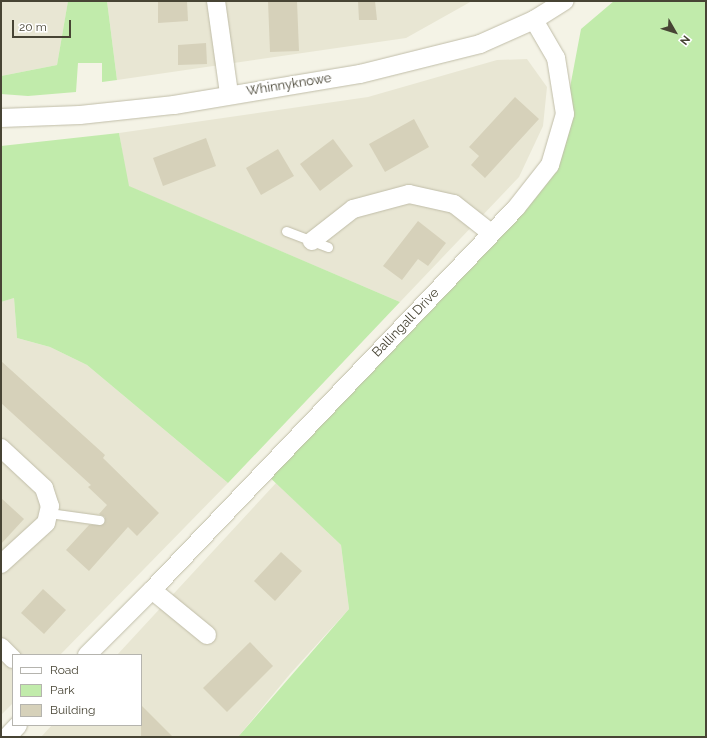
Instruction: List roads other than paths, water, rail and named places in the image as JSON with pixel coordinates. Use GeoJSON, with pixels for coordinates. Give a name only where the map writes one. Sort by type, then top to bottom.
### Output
{"type":"FeatureCollection","features":[{"type":"Feature","properties":{"kind":"street"},"geometry":{"type":"LineString","coordinates":[[216,1],[229,94]]}},
{"type":"Feature","properties":{"kind":"street","name":"Whinnyknowe"},"geometry":{"type":"LineString","coordinates":[[1,118],[80,115],[174,105],[229,94],[360,74],[480,44],[534,20],[565,1]]}},
{"type":"Feature","properties":{"kind":"street","name":"Ballingall Drive"},"geometry":{"type":"LineString","coordinates":[[88,654],[152,590],[491,232],[516,208],[550,165],[565,114],[556,58],[534,20]]}},
{"type":"Feature","properties":{"kind":"street"},"geometry":{"type":"LineString","coordinates":[[320,244],[353,209],[409,194],[454,204],[491,232]]}},
{"type":"Feature","properties":{"kind":"street"},"geometry":{"type":"LineString","coordinates":[[1,448],[44,488],[50,506],[46,523],[1,564]]}},
{"type":"Feature","properties":{"kind":"street"},"geometry":{"type":"LineString","coordinates":[[152,590],[207,635]]}},
{"type":"Feature","properties":{"kind":"street"},"geometry":{"type":"LineString","coordinates":[[1,647],[12,658]]}},
{"type":"Feature","properties":{"kind":"street"},"geometry":{"type":"LineString","coordinates":[[7,737],[17,726]]}},
{"type":"Feature","properties":{"kind":"lane"},"geometry":{"type":"LineString","coordinates":[[286,230],[320,244]]}},
{"type":"Feature","properties":{"kind":"lane"},"geometry":{"type":"LineString","coordinates":[[49,513],[100,520]]}}]}
